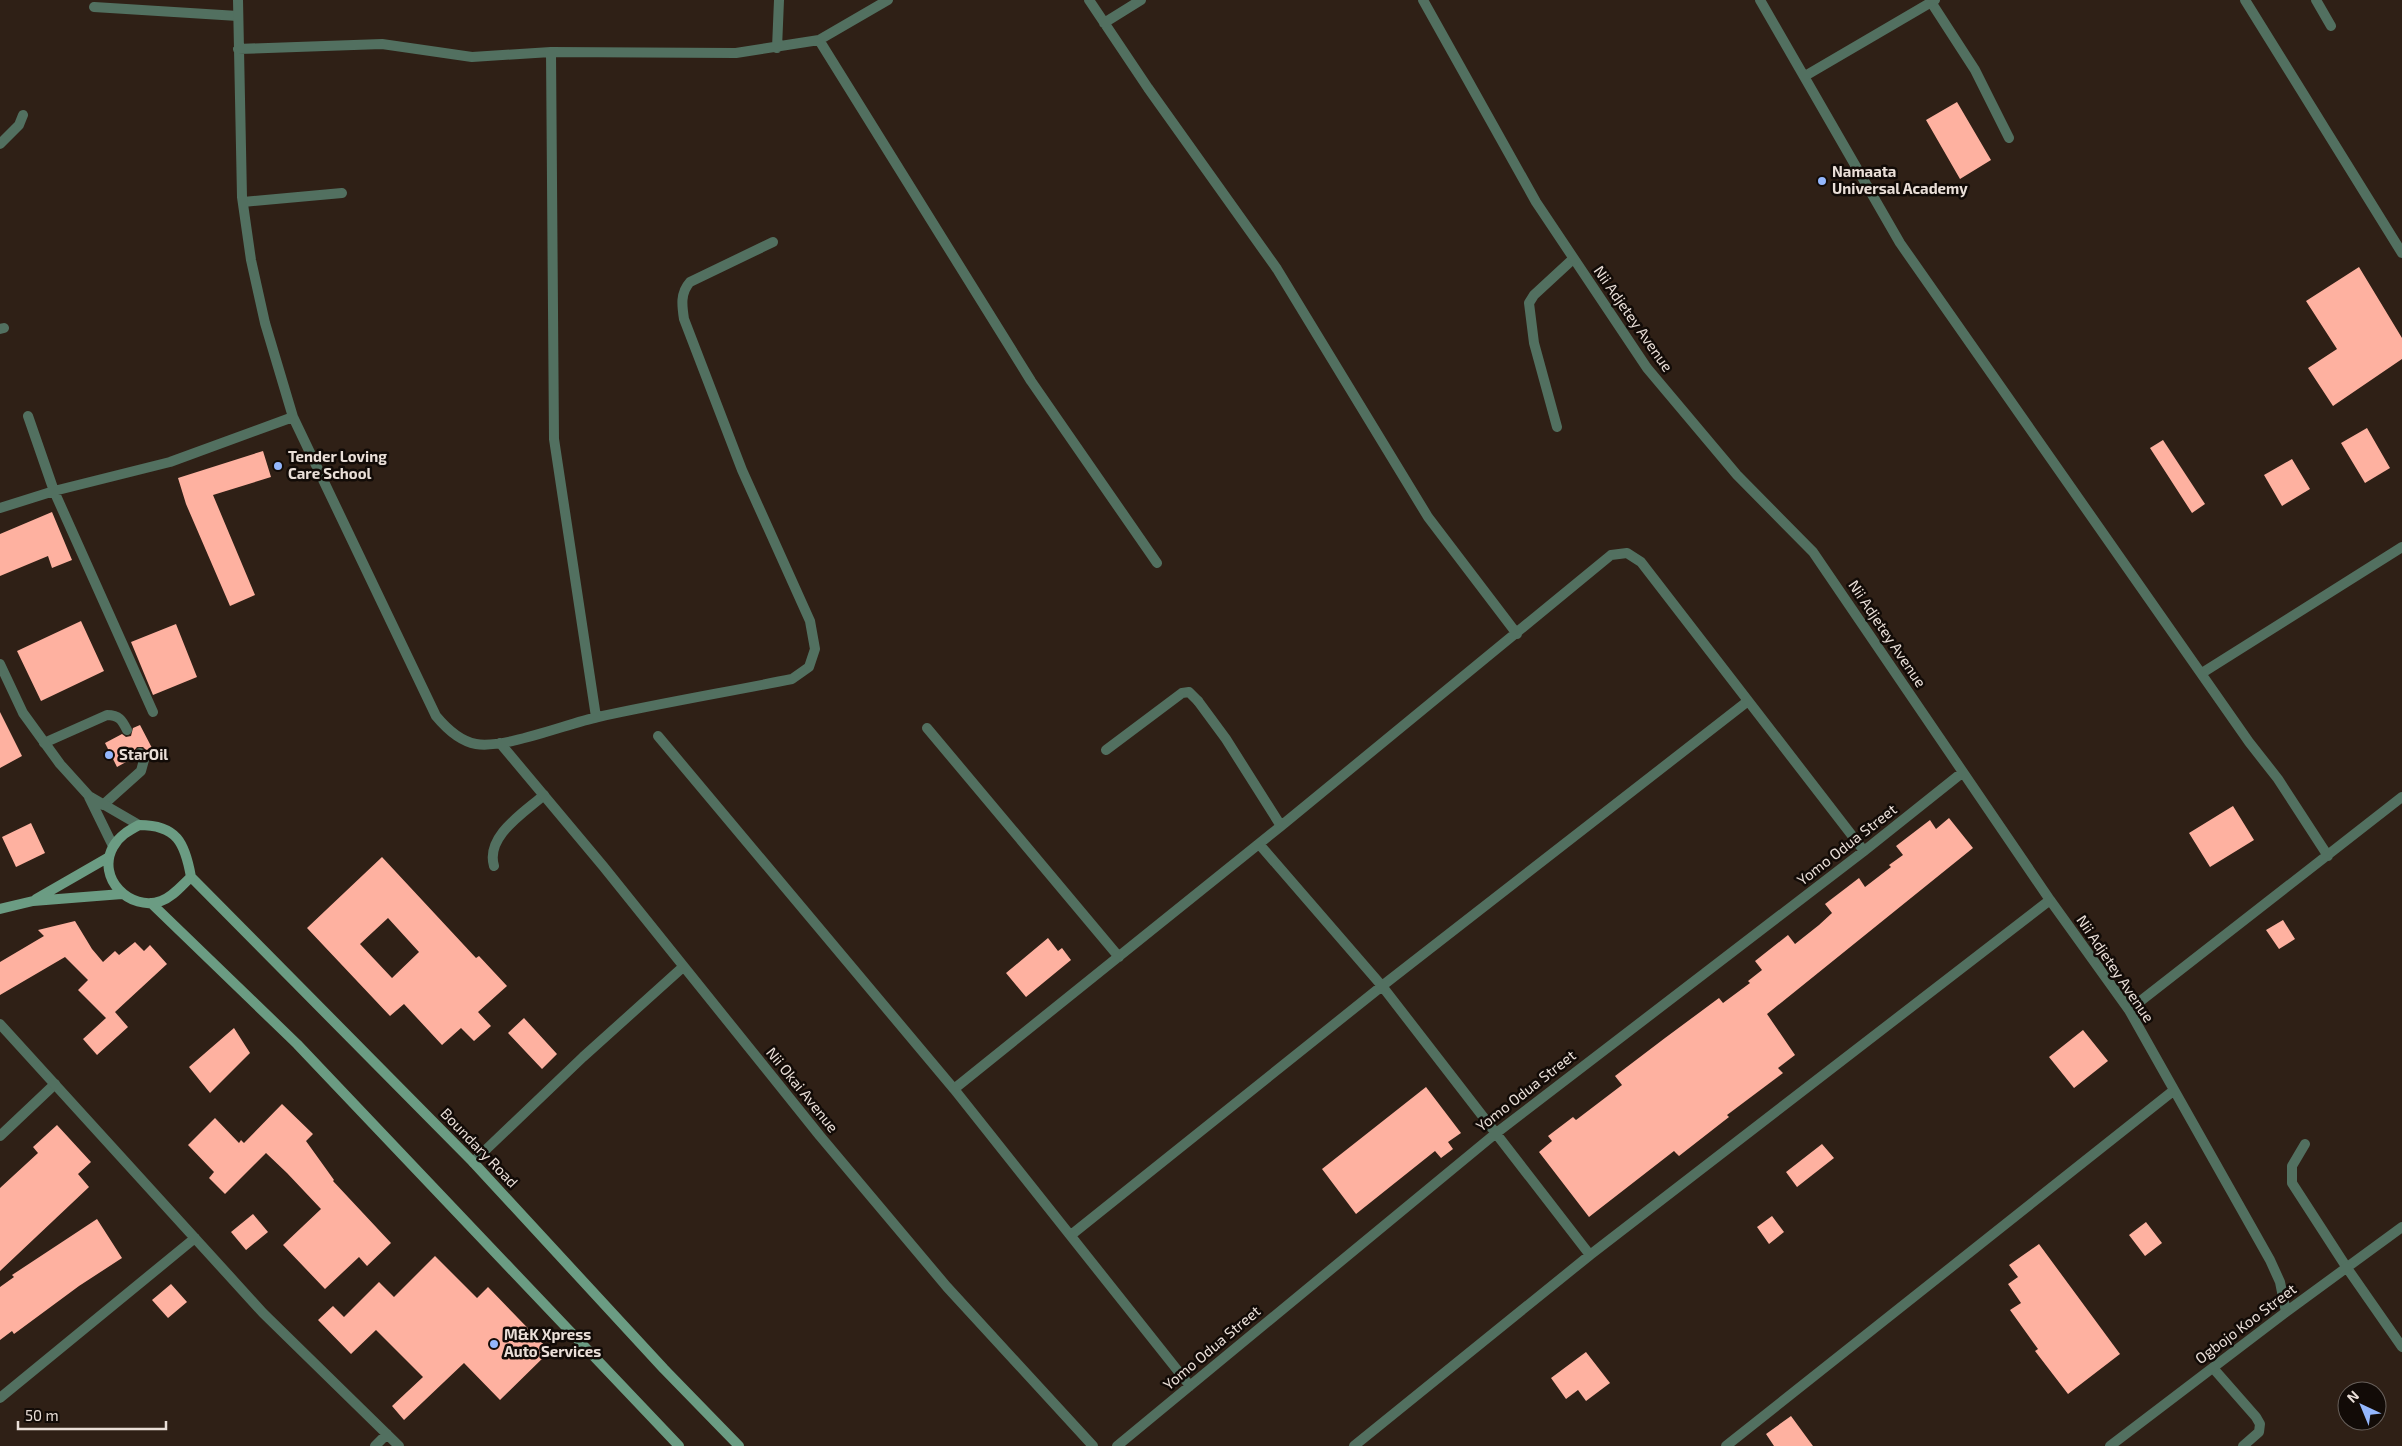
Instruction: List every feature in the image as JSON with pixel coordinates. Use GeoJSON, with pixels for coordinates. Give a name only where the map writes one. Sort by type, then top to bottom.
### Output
{"type":"FeatureCollection","features":[{"type":"Feature","properties":{"kind":"main road"},"geometry":{"type":"LineString","coordinates":[[139,825],[155,825],[170,831],[182,843],[191,877],[172,895],[162,901],[151,904],[136,902],[122,894],[113,884],[109,871],[109,857],[113,846],[124,833],[139,825]]}},
{"type":"Feature","properties":{"kind":"main road"},"geometry":{"type":"LineString","coordinates":[[33,901],[109,857]]}},
{"type":"Feature","properties":{"kind":"main road","name":"Boundary Road"},"geometry":{"type":"LineString","coordinates":[[191,877],[473,1162],[664,1369],[739,1446]]}},
{"type":"Feature","properties":{"kind":"main road"},"geometry":{"type":"LineString","coordinates":[[0,909],[33,901],[122,894]]}},
{"type":"Feature","properties":{"kind":"main road"},"geometry":{"type":"LineString","coordinates":[[151,904],[297,1044],[679,1446]]}},
{"type":"Feature","properties":{"kind":"street"},"geometry":{"type":"LineString","coordinates":[[238,0],[243,202],[251,260],[265,323],[293,417],[436,716],[448,730],[466,741],[476,744],[500,743],[596,717],[792,679],[808,667],[815,649],[810,622],[742,470],[684,320],[682,305],[683,291],[690,282],[773,242]]}},
{"type":"Feature","properties":{"kind":"street"},"geometry":{"type":"LineString","coordinates":[[777,48],[779,0]]}},
{"type":"Feature","properties":{"kind":"street"},"geometry":{"type":"LineString","coordinates":[[238,49],[382,44],[472,57],[551,52],[736,53],[819,40],[888,0]]}},
{"type":"Feature","properties":{"kind":"street"},"geometry":{"type":"LineString","coordinates":[[1089,0],[1277,269],[1428,517],[1516,634]]}},
{"type":"Feature","properties":{"kind":"street"},"geometry":{"type":"LineString","coordinates":[[1104,23],[1141,0]]}},
{"type":"Feature","properties":{"kind":"street","name":"Nii Adjetey Avenue"},"geometry":{"type":"LineString","coordinates":[[1423,0],[1536,202],[1646,368],[1737,475],[1813,552],[2050,900],[2129,1010],[2270,1260],[2280,1282],[2286,1312]]}},
{"type":"Feature","properties":{"kind":"street"},"geometry":{"type":"LineString","coordinates":[[1760,0],[1900,243],[2002,392],[2249,742],[2278,779],[2328,856]]}},
{"type":"Feature","properties":{"kind":"street"},"geometry":{"type":"LineString","coordinates":[[2244,0],[2402,253]]}},
{"type":"Feature","properties":{"kind":"street"},"geometry":{"type":"LineString","coordinates":[[2316,0],[2331,26]]}},
{"type":"Feature","properties":{"kind":"street"},"geometry":{"type":"LineString","coordinates":[[1805,76],[1933,1],[1975,70],[2009,138]]}},
{"type":"Feature","properties":{"kind":"street"},"geometry":{"type":"LineString","coordinates":[[94,7],[238,16]]}},
{"type":"Feature","properties":{"kind":"street"},"geometry":{"type":"LineString","coordinates":[[819,40],[1032,381],[1157,563]]}},
{"type":"Feature","properties":{"kind":"street"},"geometry":{"type":"LineString","coordinates":[[551,52],[554,440],[596,717]]}},
{"type":"Feature","properties":{"kind":"street"},"geometry":{"type":"LineString","coordinates":[[0,144],[12,133],[23,115]]}},
{"type":"Feature","properties":{"kind":"street"},"geometry":{"type":"LineString","coordinates":[[243,202],[342,193]]}},
{"type":"Feature","properties":{"kind":"street"},"geometry":{"type":"LineString","coordinates":[[1557,427],[1534,343],[1529,303],[1534,296],[1574,259]]}},
{"type":"Feature","properties":{"kind":"street"},"geometry":{"type":"LineString","coordinates":[[28,416],[54,491],[153,712]]}},
{"type":"Feature","properties":{"kind":"street"},"geometry":{"type":"LineString","coordinates":[[0,508],[54,491],[170,462],[293,417]]}},
{"type":"Feature","properties":{"kind":"street"},"geometry":{"type":"LineString","coordinates":[[2202,673],[2402,547]]}},
{"type":"Feature","properties":{"kind":"street"},"geometry":{"type":"LineString","coordinates":[[954,1089],[1259,844],[1611,555],[1627,553],[1641,562],[1864,851]]}},
{"type":"Feature","properties":{"kind":"street"},"geometry":{"type":"LineString","coordinates":[[0,664],[24,713],[44,743],[89,796],[113,846]]}},
{"type":"Feature","properties":{"kind":"street"},"geometry":{"type":"LineString","coordinates":[[1106,750],[1182,693],[1189,692],[1198,701],[1226,739],[1281,826]]}},
{"type":"Feature","properties":{"kind":"street"},"geometry":{"type":"LineString","coordinates":[[1071,1236],[1382,986],[1748,701]]}},
{"type":"Feature","properties":{"kind":"street"},"geometry":{"type":"LineString","coordinates":[[44,743],[107,715],[116,715],[123,721],[127,730]]}},
{"type":"Feature","properties":{"kind":"street"},"geometry":{"type":"LineString","coordinates":[[928,728],[1119,957]]}},
{"type":"Feature","properties":{"kind":"street"},"geometry":{"type":"LineString","coordinates":[[658,736],[954,1089],[1190,1386]]}},
{"type":"Feature","properties":{"kind":"street","name":"Nii Okai Avenue"},"geometry":{"type":"LineString","coordinates":[[500,743],[603,866],[820,1136],[948,1286],[1093,1446]]}},
{"type":"Feature","properties":{"kind":"street"},"geometry":{"type":"LineString","coordinates":[[103,805],[141,771],[144,760],[140,753]]}},
{"type":"Feature","properties":{"kind":"street","name":"Yomo Odua Street"},"geometry":{"type":"LineString","coordinates":[[1116,1446],[1495,1134],[1864,851],[1963,772]]}},
{"type":"Feature","properties":{"kind":"street"},"geometry":{"type":"LineString","coordinates":[[494,866],[492,861],[497,839],[544,795]]}},
{"type":"Feature","properties":{"kind":"street"},"geometry":{"type":"LineString","coordinates":[[89,796],[139,825]]}},
{"type":"Feature","properties":{"kind":"street"},"geometry":{"type":"LineString","coordinates":[[2129,1010],[2402,797]]}},
{"type":"Feature","properties":{"kind":"street"},"geometry":{"type":"LineString","coordinates":[[1259,844],[1382,986],[1590,1255]]}},
{"type":"Feature","properties":{"kind":"street"},"geometry":{"type":"LineString","coordinates":[[1354,1446],[1590,1255],[2050,900]]}},
{"type":"Feature","properties":{"kind":"street"},"geometry":{"type":"LineString","coordinates":[[473,1162],[582,1057],[683,967]]}},
{"type":"Feature","properties":{"kind":"street"},"geometry":{"type":"LineString","coordinates":[[0,1024],[263,1313],[399,1446]]}},
{"type":"Feature","properties":{"kind":"street"},"geometry":{"type":"LineString","coordinates":[[0,1136],[55,1084]]}},
{"type":"Feature","properties":{"kind":"street"},"geometry":{"type":"LineString","coordinates":[[1726,1446],[2173,1091]]}},
{"type":"Feature","properties":{"kind":"street"},"geometry":{"type":"LineString","coordinates":[[2305,1144],[2292,1166],[2292,1183],[2347,1268],[2402,1347]]}},
{"type":"Feature","properties":{"kind":"street","name":"Ogbojo Koo Street"},"geometry":{"type":"LineString","coordinates":[[2110,1446],[2286,1312],[2402,1227]]}},
{"type":"Feature","properties":{"kind":"street"},"geometry":{"type":"LineString","coordinates":[[0,1398],[195,1238]]}},
{"type":"Feature","properties":{"kind":"street"},"geometry":{"type":"LineString","coordinates":[[2213,1368],[2260,1424],[2259,1432],[2243,1446]]}},
{"type":"Feature","properties":{"kind":"street"},"geometry":{"type":"LineString","coordinates":[[375,1446],[388,1434]]}},
{"type":"Feature","properties":{"kind":"building"},"geometry":{"type":"Polygon","coordinates":[[[1957,102],[1991,160],[1960,179],[1926,120],[1957,102]]]}},
{"type":"Feature","properties":{"kind":"building"},"geometry":{"type":"Polygon","coordinates":[[[2359,267],[2402,338],[2402,359],[2333,406],[2308,368],[2337,349],[2306,301],[2359,267]]]}},
{"type":"Feature","properties":{"kind":"building"},"geometry":{"type":"Polygon","coordinates":[[[2367,428],[2390,468],[2365,483],[2341,443],[2367,428]]]}},
{"type":"Feature","properties":{"kind":"building"},"geometry":{"type":"Polygon","coordinates":[[[2163,440],[2205,504],[2192,513],[2150,448],[2163,440]]]}},
{"type":"Feature","properties":{"kind":"building"},"geometry":{"type":"Polygon","coordinates":[[[263,451],[271,477],[213,495],[255,595],[230,606],[186,504],[178,478],[263,451]]]}},
{"type":"Feature","properties":{"kind":"building"},"geometry":{"type":"Polygon","coordinates":[[[2292,459],[2310,489],[2282,506],[2264,475],[2292,459]]]}},
{"type":"Feature","properties":{"kind":"building"},"geometry":{"type":"Polygon","coordinates":[[[52,512],[72,560],[52,568],[48,556],[0,576],[0,534],[52,512]]]}},
{"type":"Feature","properties":{"kind":"building"},"geometry":{"type":"Polygon","coordinates":[[[81,621],[104,671],[41,701],[17,651],[81,621]]]}},
{"type":"Feature","properties":{"kind":"building"},"geometry":{"type":"Polygon","coordinates":[[[176,624],[197,677],[153,695],[131,642],[176,624]]]}},
{"type":"Feature","properties":{"kind":"building"},"geometry":{"type":"Polygon","coordinates":[[[0,712],[22,756],[0,768],[0,712]]]}},
{"type":"Feature","properties":{"kind":"building"},"geometry":{"type":"Polygon","coordinates":[[[140,725],[152,748],[147,751],[143,747],[137,747],[133,752],[135,757],[117,767],[105,743],[122,734],[126,737],[131,736],[133,728],[140,725]]]}},
{"type":"Feature","properties":{"kind":"building"},"geometry":{"type":"Polygon","coordinates":[[[2233,806],[2254,840],[2210,867],[2189,833],[2233,806]]]}},
{"type":"Feature","properties":{"kind":"building"},"geometry":{"type":"Polygon","coordinates":[[[1949,818],[1973,848],[1767,1014],[1795,1055],[1778,1068],[1783,1073],[1727,1115],[1729,1117],[1679,1156],[1674,1151],[1589,1217],[1539,1152],[1552,1141],[1548,1136],[1573,1117],[1576,1120],[1622,1085],[1615,1076],[1665,1038],[1719,998],[1723,1003],[1750,983],[1748,981],[1762,970],[1755,961],[1788,935],[1795,944],[1819,925],[1832,913],[1825,904],[1859,878],[1865,887],[1891,867],[1889,865],[1903,855],[1896,846],[1930,820],[1936,829],[1949,818]]]}},
{"type":"Feature","properties":{"kind":"building"},"geometry":{"type":"Polygon","coordinates":[[[31,823],[45,853],[16,867],[2,837],[31,823]]]}},
{"type":"Feature","properties":{"kind":"building"},"geometry":{"type":"Polygon","coordinates":[[[382,857],[476,958],[479,956],[507,986],[478,1012],[491,1026],[474,1041],[461,1028],[442,1045],[404,1004],[390,1016],[307,928],[382,857]],[[388,918],[360,944],[392,978],[419,952],[388,918]]]}},
{"type":"Feature","properties":{"kind":"building"},"geometry":{"type":"Polygon","coordinates":[[[2283,920],[2295,939],[2279,949],[2266,930],[2283,920]]]}},
{"type":"Feature","properties":{"kind":"building"},"geometry":{"type":"Polygon","coordinates":[[[75,921],[92,949],[103,962],[115,951],[119,955],[135,942],[144,951],[150,945],[167,964],[115,1012],[128,1027],[97,1055],[83,1039],[106,1018],[78,990],[88,980],[65,957],[0,995],[0,962],[44,936],[38,930],[75,921]]]}},
{"type":"Feature","properties":{"kind":"building"},"geometry":{"type":"Polygon","coordinates":[[[1048,938],[1058,951],[1062,948],[1071,960],[1026,997],[1006,973],[1048,938]]]}},
{"type":"Feature","properties":{"kind":"building"},"geometry":{"type":"Polygon","coordinates":[[[524,1018],[557,1054],[542,1069],[508,1033],[524,1018]]]}},
{"type":"Feature","properties":{"kind":"building"},"geometry":{"type":"Polygon","coordinates":[[[234,1028],[250,1053],[210,1093],[189,1067],[234,1028]]]}},
{"type":"Feature","properties":{"kind":"building"},"geometry":{"type":"Polygon","coordinates":[[[2083,1030],[2108,1061],[2074,1088],[2049,1057],[2083,1030]]]}},
{"type":"Feature","properties":{"kind":"building"},"geometry":{"type":"Polygon","coordinates":[[[1426,1087],[1461,1133],[1448,1142],[1453,1149],[1441,1158],[1435,1151],[1356,1214],[1322,1169],[1426,1087]]]}},
{"type":"Feature","properties":{"kind":"building"},"geometry":{"type":"Polygon","coordinates":[[[282,1104],[313,1134],[306,1141],[333,1181],[391,1243],[367,1266],[359,1257],[325,1289],[283,1245],[321,1209],[287,1173],[266,1153],[225,1194],[209,1178],[214,1172],[188,1145],[215,1118],[239,1143],[241,1140],[244,1143],[282,1104]]]}},
{"type":"Feature","properties":{"kind":"building"},"geometry":{"type":"Polygon","coordinates":[[[57,1125],[91,1162],[78,1174],[89,1187],[0,1271],[0,1188],[38,1153],[33,1147],[57,1125]]]}},
{"type":"Feature","properties":{"kind":"building"},"geometry":{"type":"Polygon","coordinates":[[[1822,1144],[1834,1158],[1797,1187],[1786,1172],[1822,1144]]]}},
{"type":"Feature","properties":{"kind":"building"},"geometry":{"type":"Polygon","coordinates":[[[253,1214],[268,1232],[246,1250],[231,1232],[253,1214]]]}},
{"type":"Feature","properties":{"kind":"building"},"geometry":{"type":"Polygon","coordinates":[[[1772,1216],[1784,1232],[1769,1244],[1757,1227],[1772,1216]]]}},
{"type":"Feature","properties":{"kind":"building"},"geometry":{"type":"Polygon","coordinates":[[[97,1219],[122,1258],[79,1286],[14,1334],[12,1331],[0,1340],[0,1287],[14,1277],[12,1275],[97,1219]]]}},
{"type":"Feature","properties":{"kind":"building"},"geometry":{"type":"Polygon","coordinates":[[[2146,1222],[2162,1243],[2145,1256],[2129,1235],[2146,1222]]]}},
{"type":"Feature","properties":{"kind":"building"},"geometry":{"type":"Polygon","coordinates":[[[2039,1244],[2120,1354],[2068,1394],[2035,1351],[2038,1349],[2010,1310],[2021,1303],[2008,1284],[2018,1277],[2009,1265],[2039,1244]]]}},
{"type":"Feature","properties":{"kind":"building"},"geometry":{"type":"Polygon","coordinates":[[[435,1256],[477,1298],[488,1287],[550,1351],[500,1400],[464,1363],[404,1420],[392,1406],[423,1377],[376,1330],[351,1354],[318,1320],[333,1306],[344,1317],[379,1282],[394,1297],[435,1256]]]}},
{"type":"Feature","properties":{"kind":"building"},"geometry":{"type":"Polygon","coordinates":[[[171,1284],[187,1302],[168,1318],[152,1300],[171,1284]]]}},
{"type":"Feature","properties":{"kind":"building"},"geometry":{"type":"Polygon","coordinates":[[[1586,1352],[1610,1383],[1586,1401],[1578,1390],[1566,1399],[1551,1378],[1586,1352]]]}},
{"type":"Feature","properties":{"kind":"building"},"geometry":{"type":"Polygon","coordinates":[[[1791,1416],[1813,1446],[1774,1446],[1766,1434],[1791,1416]]]}},
{"type":"Feature","properties":{"kind":"place","name":"Namaata Universal Academy"},"geometry":{"type":"Point","coordinates":[1822,181]}},
{"type":"Feature","properties":{"kind":"place","name":"Tender Loving Care School"},"geometry":{"type":"Point","coordinates":[278,466]}},
{"type":"Feature","properties":{"kind":"place","name":"StarOil"},"geometry":{"type":"Point","coordinates":[109,755]}},
{"type":"Feature","properties":{"kind":"place","name":"M&K Xpress Auto Services"},"geometry":{"type":"Point","coordinates":[494,1344]}}]}
